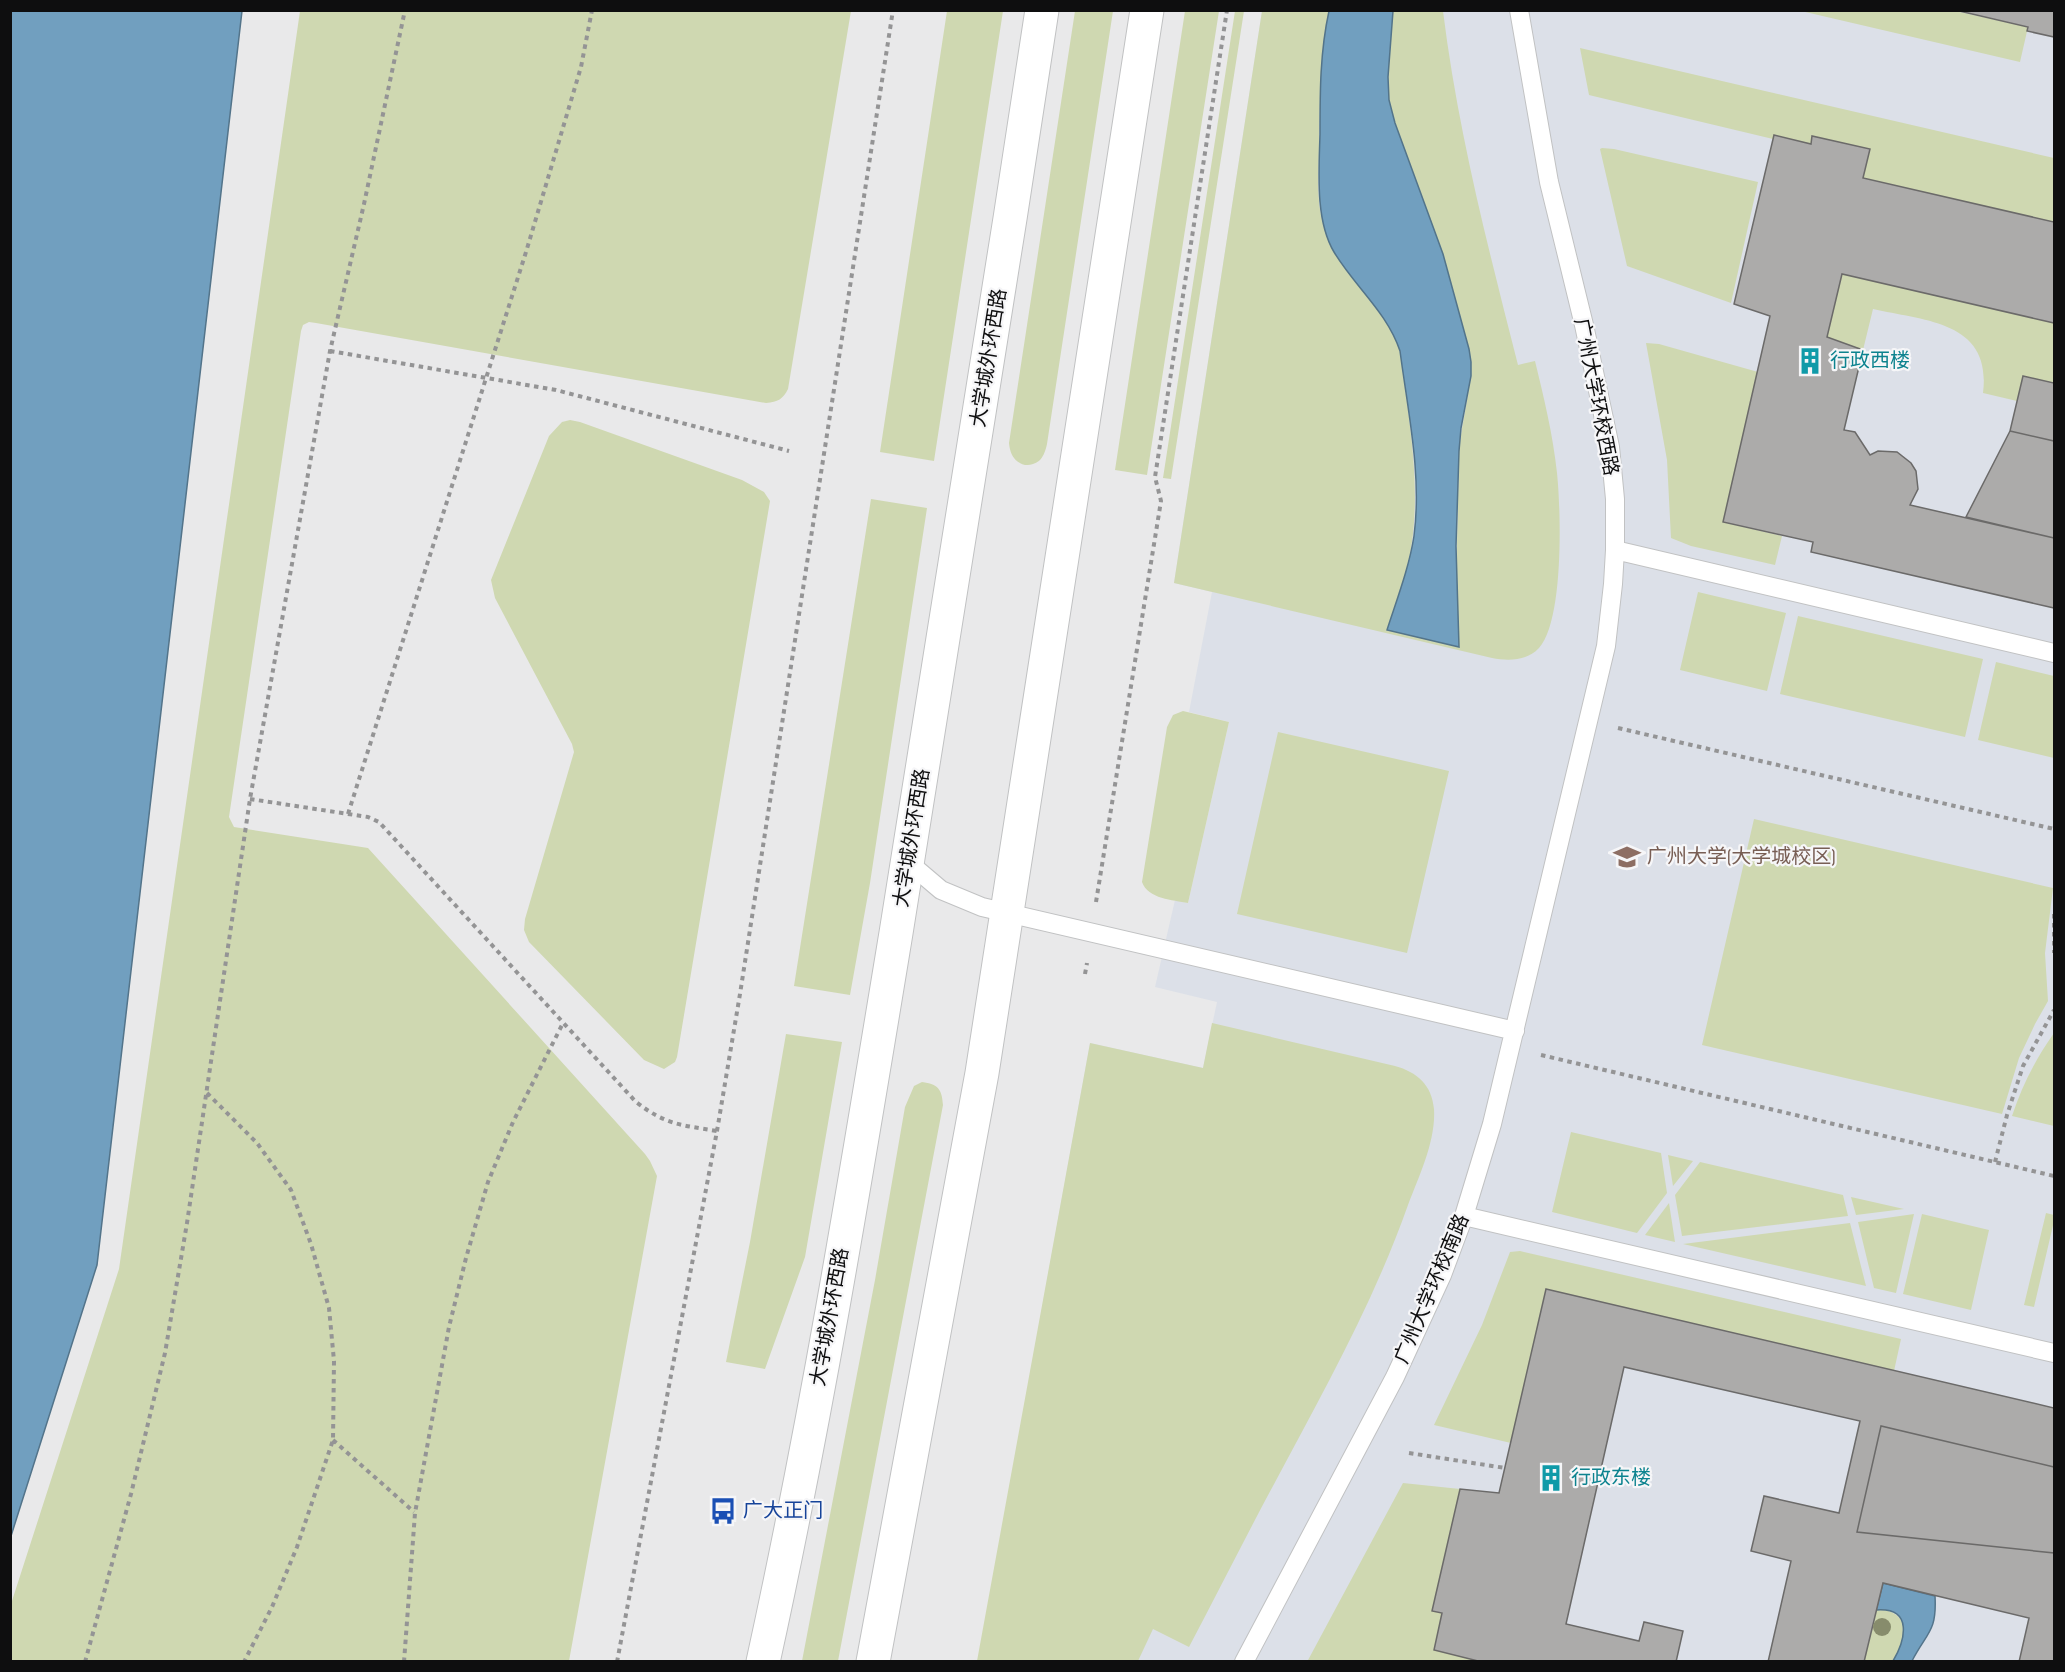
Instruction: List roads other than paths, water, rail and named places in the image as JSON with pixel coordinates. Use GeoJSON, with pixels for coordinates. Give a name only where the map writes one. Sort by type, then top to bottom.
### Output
{"type":"FeatureCollection","features":[{"type":"Feature","properties":{"kind":"main road","name":"大学城外环西路"},"geometry":{"type":"LineString","coordinates":[[763,1662],[818,1384],[869,1098],[974,455],[1042,10]]}},
{"type":"Feature","properties":{"kind":"main road"},"geometry":{"type":"LineString","coordinates":[[873,1662],[982,1073],[1147,10]]}},
{"type":"Feature","properties":{"kind":"lane","name":"广州大学环校西路"},"geometry":{"type":"LineString","coordinates":[[1520,10],[1549,182],[1584,325],[1610,447],[1615,499],[1612,603],[1605,646],[1548,890]]}},
{"type":"Feature","properties":{"kind":"lane"},"geometry":{"type":"LineString","coordinates":[[1615,550],[2055,653]]}},
{"type":"Feature","properties":{"kind":"lane"},"geometry":{"type":"LineString","coordinates":[[908,862],[941,890],[958,899],[1513,1040]]}},
{"type":"Feature","properties":{"kind":"lane","name":"广州大学环校南路"},"geometry":{"type":"LineString","coordinates":[[1244,1662],[1395,1377],[1442,1275],[1464,1216],[1492,1124],[1548,890]]}},
{"type":"Feature","properties":{"kind":"lane"},"geometry":{"type":"LineString","coordinates":[[1464,1216],[2055,1353]]}},
{"type":"Feature","properties":{"kind":"water"},"geometry":{"type":"Polygon","coordinates":[[[11,10],[242,11],[97,1265],[11,1536],[11,10]]]}},
{"type":"Feature","properties":{"kind":"water"},"geometry":{"type":"Polygon","coordinates":[[[1329,11],[1393,11],[1388,77],[1389,100],[1395,123],[1443,254],[1469,349],[1471,376],[1459,451],[1456,546],[1459,647],[1387,630],[1412,548],[1416,513],[1415,467],[1400,351],[1379,312],[1334,252],[1328,239],[1321,210],[1320,87],[1329,11]]]}},
{"type":"Feature","properties":{"kind":"water"},"geometry":{"type":"Polygon","coordinates":[[[1883,1583],[1935,1596],[1933,1625],[1912,1661],[1893,1661],[1901,1644],[1903,1627],[1896,1614],[1876,1610],[1883,1583]]]}},
{"type":"Feature","properties":{"kind":"place","name":"行政西楼"},"geometry":{"type":"Point","coordinates":[1810,361]}},
{"type":"Feature","properties":{"kind":"place","name":"广州大学(大学城校区)"},"geometry":{"type":"Point","coordinates":[1627,857]}},
{"type":"Feature","properties":{"kind":"place","name":"行政东楼"},"geometry":{"type":"Point","coordinates":[1551,1478]}},
{"type":"Feature","properties":{"kind":"place","name":"广大正门"},"geometry":{"type":"Point","coordinates":[723,1511]}}]}
